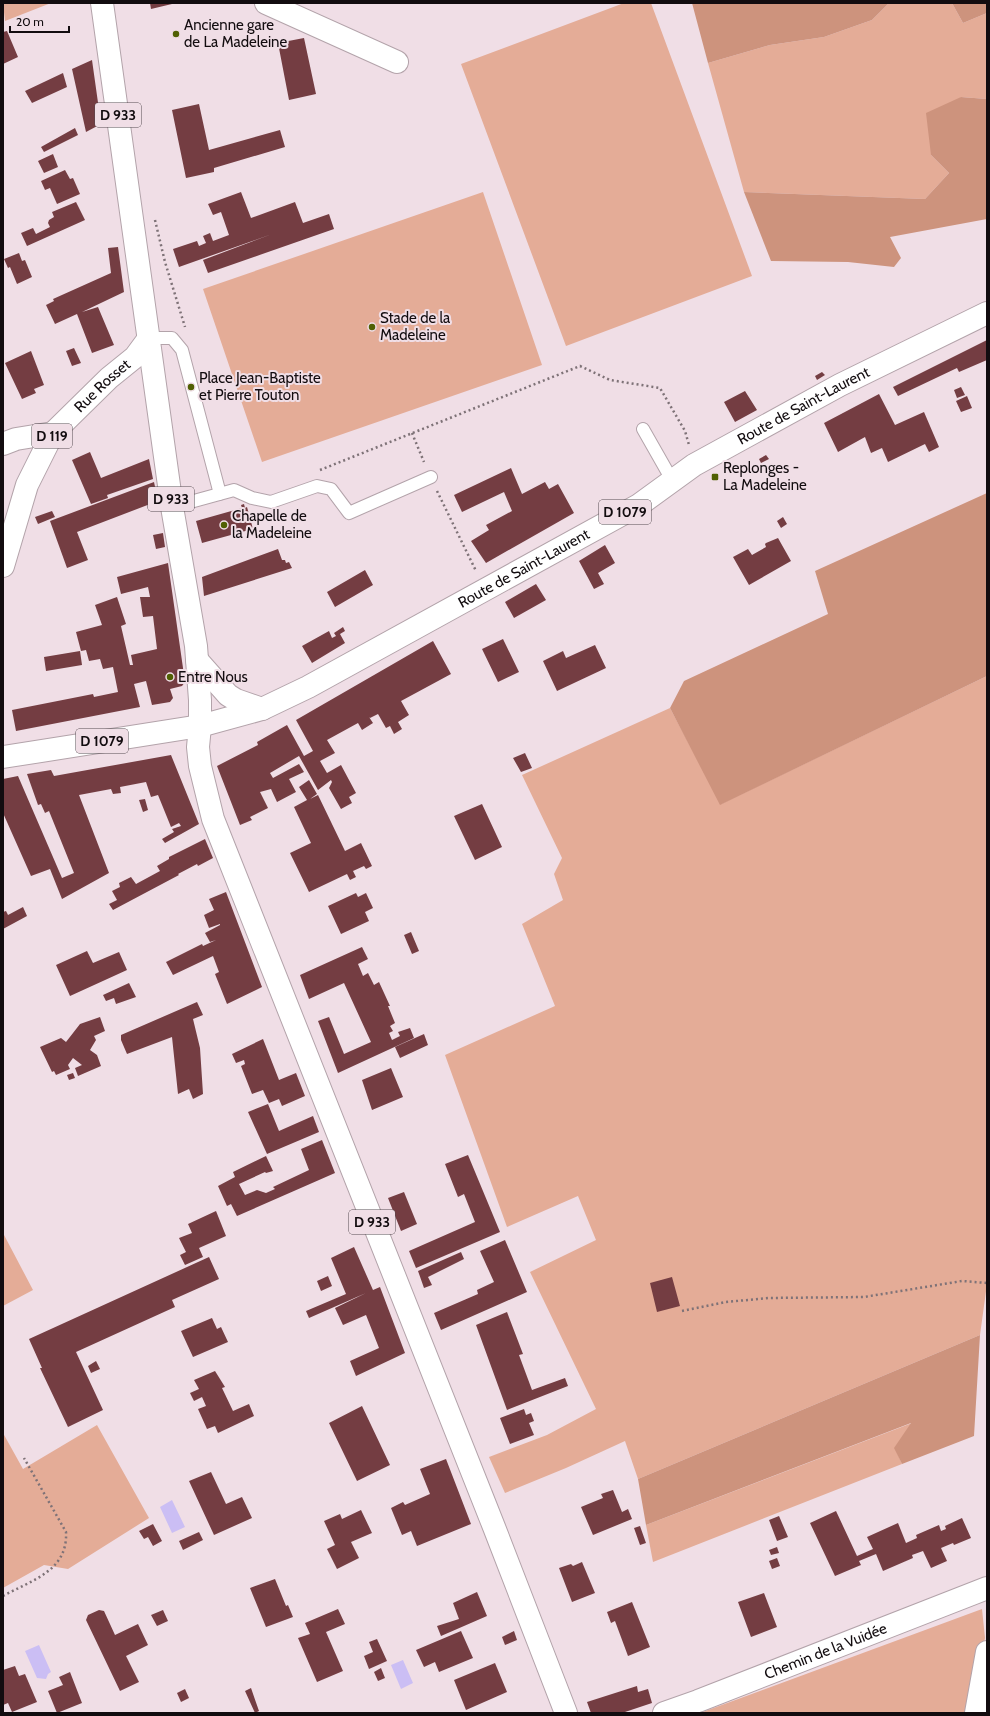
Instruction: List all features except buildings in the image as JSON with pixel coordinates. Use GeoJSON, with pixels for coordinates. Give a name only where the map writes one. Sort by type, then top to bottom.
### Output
{"type":"FeatureCollection","features":[{"type":"Feature","properties":{"kind":"main road","name":"D 933"},"geometry":{"type":"LineString","coordinates":[[102,3],[172,508],[191,615],[197,660],[200,726],[198,747],[200,766],[213,819],[497,1534],[566,1713]]}},
{"type":"Feature","properties":{"kind":"main road"},"geometry":{"type":"LineString","coordinates":[[266,3],[397,62]]}},
{"type":"Feature","properties":{"kind":"main road","name":"Route de Saint-Laurent"},"geometry":{"type":"LineString","coordinates":[[200,726],[235,718],[262,709],[308,687],[639,505],[694,465],[840,385],[987,313]]}},
{"type":"Feature","properties":{"kind":"main road","name":"Rue Rosset"},"geometry":{"type":"LineString","coordinates":[[3,566],[27,485],[53,433],[109,378],[135,357],[149,338]]}},
{"type":"Feature","properties":{"kind":"main road"},"geometry":{"type":"LineString","coordinates":[[3,444],[16,439],[53,433]]}},
{"type":"Feature","properties":{"kind":"main road"},"geometry":{"type":"LineString","coordinates":[[197,660],[228,695],[236,700],[262,709]]}},
{"type":"Feature","properties":{"kind":"main road","name":"D 1079"},"geometry":{"type":"LineString","coordinates":[[3,757],[200,726]]}},
{"type":"Feature","properties":{"kind":"main road","name":"Chemin de la Vuidée"},"geometry":{"type":"LineString","coordinates":[[664,1713],[987,1588]]}},
{"type":"Feature","properties":{"kind":"main road"},"geometry":{"type":"LineString","coordinates":[[976,1713],[987,1652]]}},
{"type":"Feature","properties":{"kind":"lane"},"geometry":{"type":"LineString","coordinates":[[149,338],[172,338],[182,350],[220,494]]}},
{"type":"Feature","properties":{"kind":"lane"},"geometry":{"type":"LineString","coordinates":[[643,429],[672,480]]}},
{"type":"Feature","properties":{"kind":"lane"},"geometry":{"type":"LineString","coordinates":[[172,508],[234,490],[252,498],[271,502],[317,486],[331,489],[349,513],[431,477]]}},
{"type":"Feature","properties":{"kind":"path"},"geometry":{"type":"LineString","coordinates":[[154,216],[165,262],[186,330]]}},
{"type":"Feature","properties":{"kind":"path"},"geometry":{"type":"LineString","coordinates":[[318,471],[580,366],[610,380],[660,388],[685,431],[694,465]]}},
{"type":"Feature","properties":{"kind":"path"},"geometry":{"type":"LineString","coordinates":[[412,433],[440,499],[486,588]]}},
{"type":"Feature","properties":{"kind":"path"},"geometry":{"type":"LineString","coordinates":[[682,1311],[726,1302],[769,1298],[864,1297],[962,1281],[987,1283]]}},
{"type":"Feature","properties":{"kind":"path"},"geometry":{"type":"LineString","coordinates":[[3,1596],[52,1570],[63,1556],[67,1545],[66,1532],[24,1458]]}},
{"type":"Feature","properties":{"kind":"shaded area"},"geometry":{"type":"Polygon","coordinates":[[[3,3],[51,3],[5,21],[3,3]]]}},
{"type":"Feature","properties":{"kind":"shaded area"},"geometry":{"type":"Polygon","coordinates":[[[624,3],[651,3],[752,276],[566,346],[461,64],[624,3]]]}},
{"type":"Feature","properties":{"kind":"shaded area"},"geometry":{"type":"Polygon","coordinates":[[[692,3],[889,3],[872,20],[824,37],[770,45],[708,63],[692,3]]]}},
{"type":"Feature","properties":{"kind":"shaded area"},"geometry":{"type":"Polygon","coordinates":[[[889,3],[952,3],[963,23],[987,13],[987,99],[961,97],[931,155],[949,173],[925,199],[744,192],[708,63],[770,45],[824,37],[872,20],[889,3]]]}},
{"type":"Feature","properties":{"kind":"shaded area"},"geometry":{"type":"Polygon","coordinates":[[[952,3],[987,3],[987,13],[963,23],[952,3]]]}},
{"type":"Feature","properties":{"kind":"shaded area"},"geometry":{"type":"Polygon","coordinates":[[[961,97],[987,99],[987,219],[890,237],[901,258],[894,267],[848,262],[771,261],[744,192],[925,199],[949,173],[931,155],[926,113],[961,97]]]}},
{"type":"Feature","properties":{"kind":"shaded area","name":"Stade de la Madeleine"},"geometry":{"type":"Polygon","coordinates":[[[483,192],[542,365],[262,462],[203,289],[483,192]]]}},
{"type":"Feature","properties":{"kind":"shaded area"},"geometry":{"type":"Polygon","coordinates":[[[987,493],[987,676],[720,805],[670,708],[684,681],[828,614],[815,571],[987,493]]]}},
{"type":"Feature","properties":{"kind":"shaded area"},"geometry":{"type":"Polygon","coordinates":[[[987,676],[987,1284],[980,1335],[638,1479],[625,1441],[566,1468],[505,1493],[489,1457],[547,1435],[596,1409],[530,1272],[596,1240],[578,1196],[507,1227],[445,1055],[555,1006],[522,924],[563,900],[554,874],[562,858],[522,775],[670,708],[721,804],[987,676]]]}},
{"type":"Feature","properties":{"kind":"shaded area"},"geometry":{"type":"Polygon","coordinates":[[[3,1233],[33,1290],[3,1306],[3,1233]]]}},
{"type":"Feature","properties":{"kind":"shaded area"},"geometry":{"type":"Polygon","coordinates":[[[980,1335],[974,1436],[902,1464],[894,1448],[911,1423],[646,1525],[638,1479],[980,1335]]]}},
{"type":"Feature","properties":{"kind":"shaded area"},"geometry":{"type":"Polygon","coordinates":[[[912,1423],[895,1448],[902,1464],[653,1562],[646,1525],[912,1423]]]}},
{"type":"Feature","properties":{"kind":"shaded area"},"geometry":{"type":"Polygon","coordinates":[[[97,1425],[149,1518],[68,1569],[44,1565],[3,1588],[3,1433],[23,1469],[97,1425]]]}},
{"type":"Feature","properties":{"kind":"shaded area"},"geometry":{"type":"Polygon","coordinates":[[[172,1500],[185,1527],[172,1533],[160,1507],[172,1500]]]}},
{"type":"Feature","properties":{"kind":"shaded area"},"geometry":{"type":"Polygon","coordinates":[[[982,1609],[985,1638],[966,1713],[700,1713],[982,1609]]]}},
{"type":"Feature","properties":{"kind":"shaded area"},"geometry":{"type":"Polygon","coordinates":[[[39,1645],[51,1672],[48,1674],[46,1679],[37,1678],[25,1651],[39,1645]]]}},
{"type":"Feature","properties":{"kind":"shaded area"},"geometry":{"type":"Polygon","coordinates":[[[403,1660],[413,1683],[401,1689],[391,1665],[403,1660]]]}},
{"type":"Feature","properties":{"kind":"place","name":"Ancienne gare de La Madeleine"},"geometry":{"type":"Point","coordinates":[176,34]}},
{"type":"Feature","properties":{"kind":"place","name":"Stade de la Madeleine"},"geometry":{"type":"Point","coordinates":[372,327]}},
{"type":"Feature","properties":{"kind":"place","name":"Place Jean-Baptiste et Pierre Touton"},"geometry":{"type":"Point","coordinates":[191,387]}},
{"type":"Feature","properties":{"kind":"place","name":"Replonges - La Madeleine"},"geometry":{"type":"Point","coordinates":[715,477]}},
{"type":"Feature","properties":{"kind":"place","name":"Chapelle de la Madeleine"},"geometry":{"type":"Point","coordinates":[224,525]}},
{"type":"Feature","properties":{"kind":"place","name":"Entre Nous"},"geometry":{"type":"Point","coordinates":[170,677]}}]}
